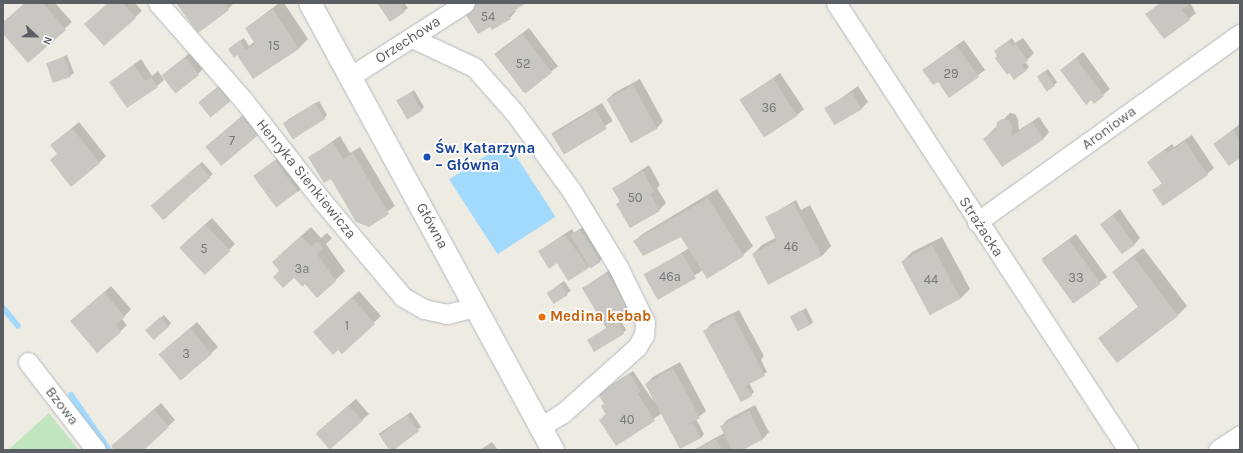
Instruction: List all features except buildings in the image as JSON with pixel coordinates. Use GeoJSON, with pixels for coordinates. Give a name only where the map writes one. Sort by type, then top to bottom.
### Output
{"type":"FeatureCollection","features":[{"type":"Feature","properties":{"kind":"street","name":"Henryka Sienkiewicza"},"geometry":{"type":"LineString","coordinates":[[158,3],[244,101],[323,202],[403,297],[424,309],[447,314],[476,307]]}},
{"type":"Feature","properties":{"kind":"street","name":"Główna"},"geometry":{"type":"LineString","coordinates":[[310,3],[351,76],[552,450]]}},
{"type":"Feature","properties":{"kind":"street","name":"Orzechowa"},"geometry":{"type":"LineString","coordinates":[[351,76],[465,3]]}},
{"type":"Feature","properties":{"kind":"street","name":"Strażacka"},"geometry":{"type":"LineString","coordinates":[[836,3],[977,222],[1128,450]]}},
{"type":"Feature","properties":{"kind":"street","name":"Aroniowa"},"geometry":{"type":"LineString","coordinates":[[977,222],[1240,34]]}},
{"type":"Feature","properties":{"kind":"street"},"geometry":{"type":"LineString","coordinates":[[412,38],[474,67],[514,112],[571,190],[618,267],[645,322],[644,335],[637,347],[562,413],[540,427]]}},
{"type":"Feature","properties":{"kind":"street","name":"Bzowa"},"geometry":{"type":"LineString","coordinates":[[28,362],[96,450]]}},
{"type":"Feature","properties":{"kind":"street"},"geometry":{"type":"LineString","coordinates":[[1218,450],[1240,435]]}},
{"type":"Feature","properties":{"kind":"green space"},"geometry":{"type":"Polygon","coordinates":[[[49,413],[79,450],[8,450],[49,413]]]}},
{"type":"Feature","properties":{"kind":"water"},"geometry":{"type":"Polygon","coordinates":[[[507,142],[555,217],[498,254],[449,180],[507,142]]]}},
{"type":"Feature","properties":{"kind":"waterway"},"geometry":{"type":"LineString","coordinates":[[3,308],[18,326]]}},
{"type":"Feature","properties":{"kind":"waterway"},"geometry":{"type":"LineString","coordinates":[[71,395],[109,450]]}},
{"type":"Feature","properties":{"kind":"place","name":"Św. Katarzyna – Główna"},"geometry":{"type":"Point","coordinates":[427,157]}},
{"type":"Feature","properties":{"kind":"place","name":"Medina kebab"},"geometry":{"type":"Point","coordinates":[542,317]}}]}
